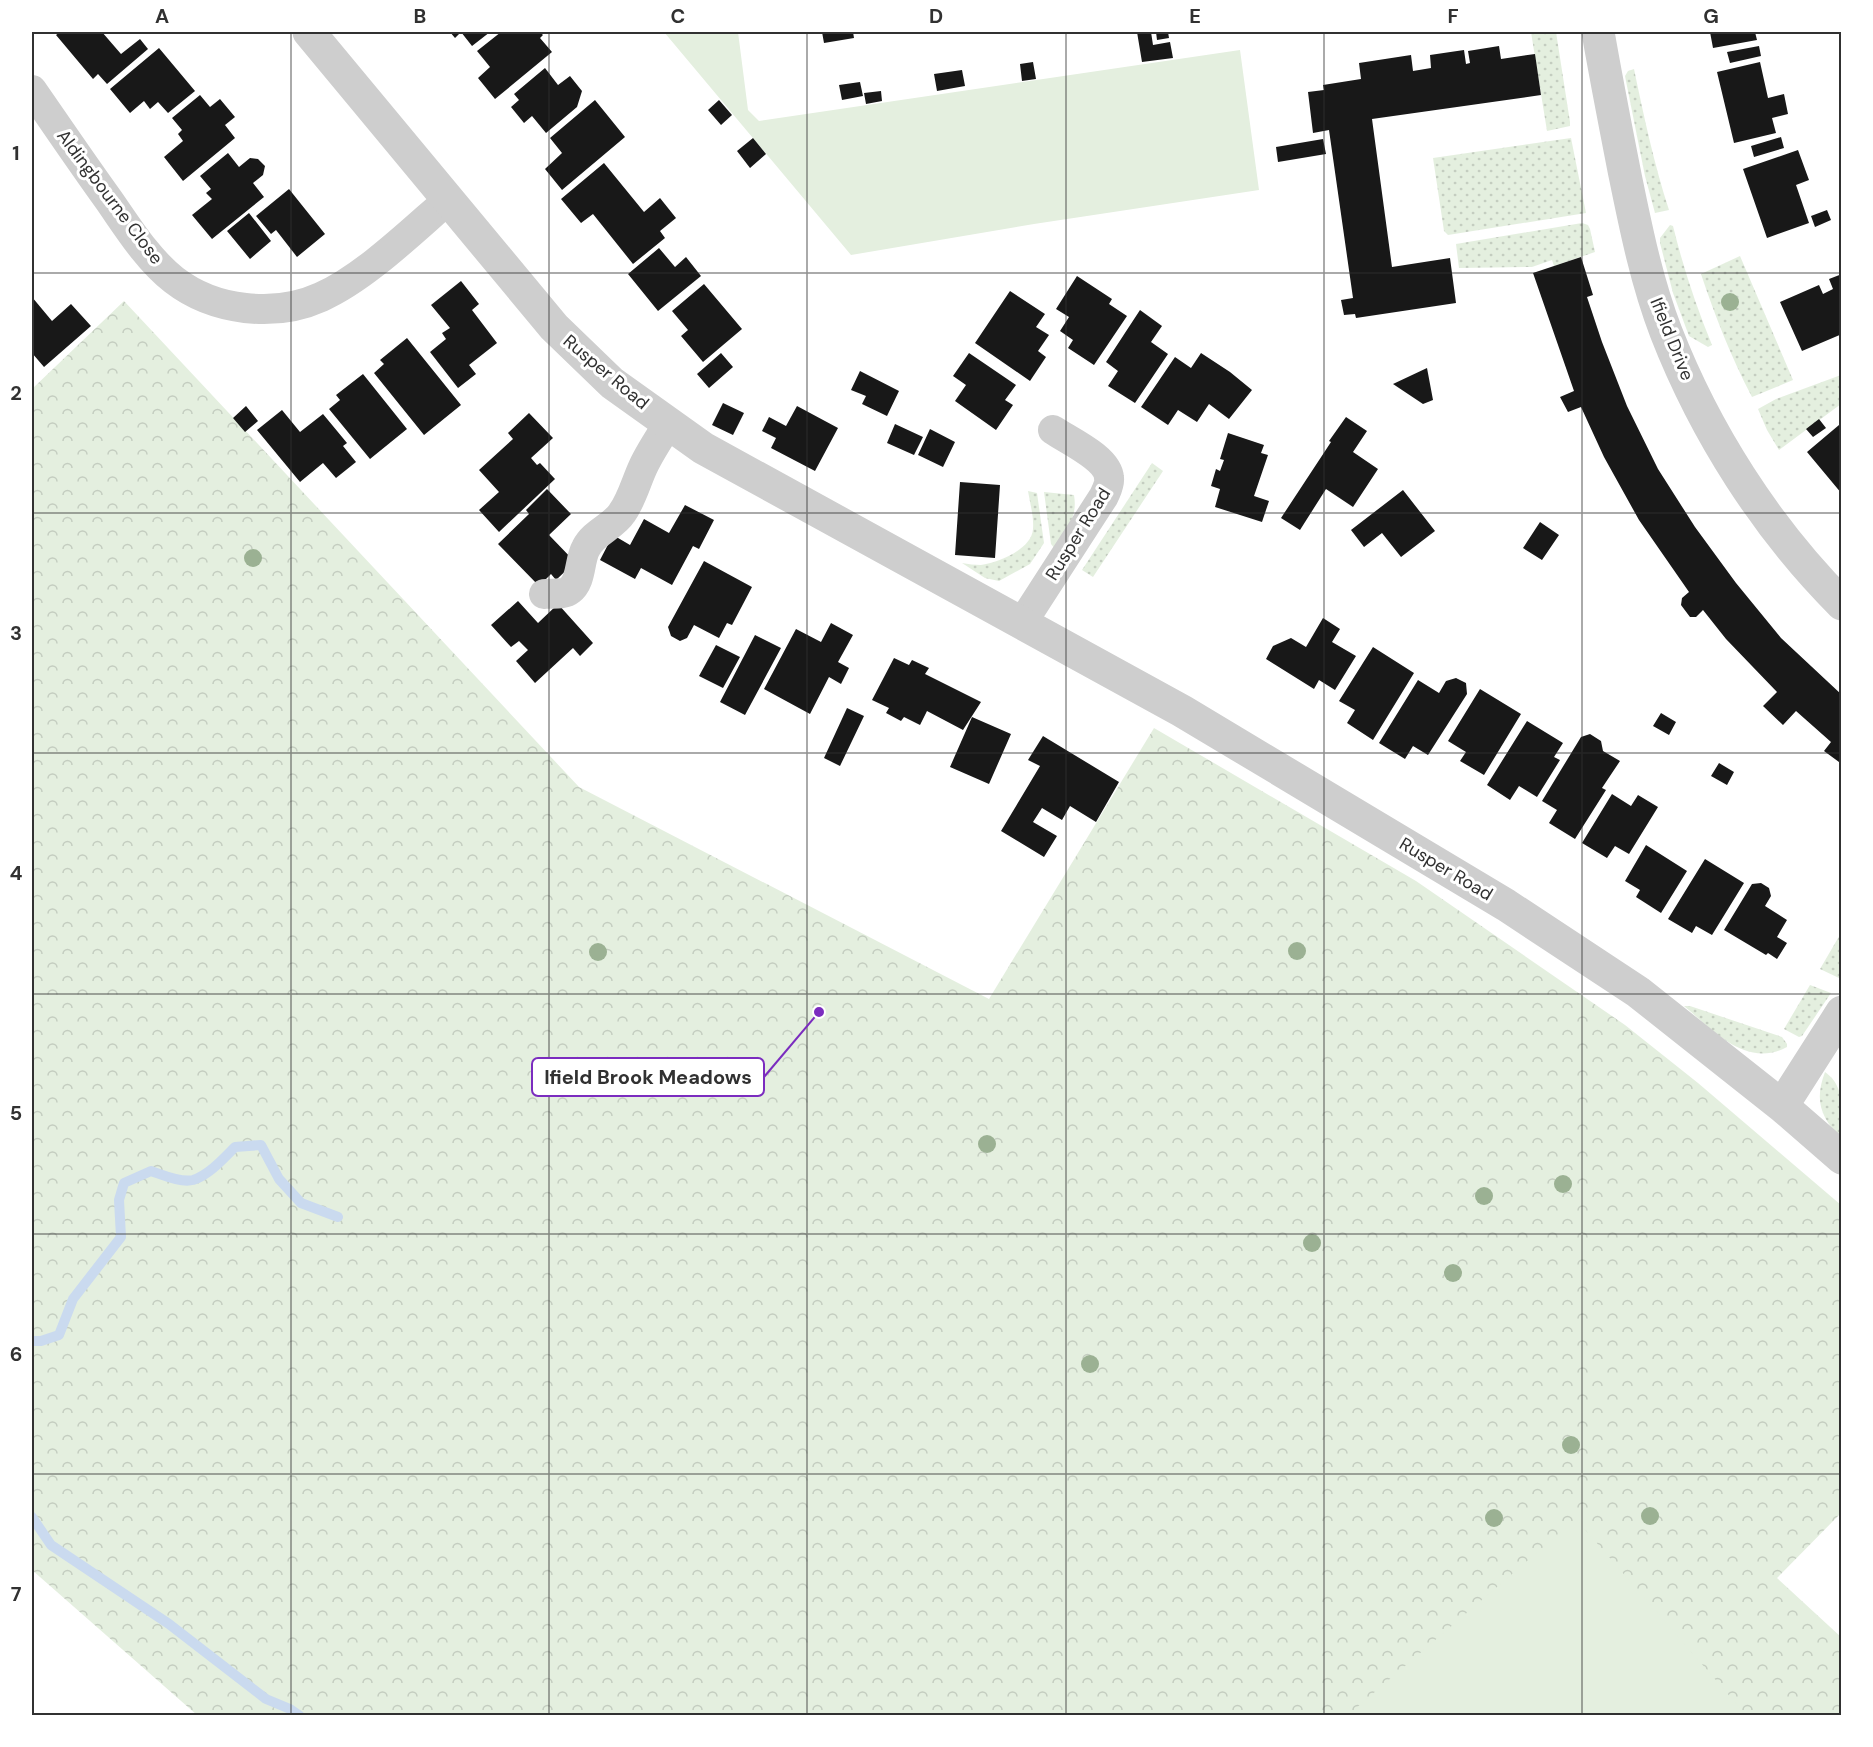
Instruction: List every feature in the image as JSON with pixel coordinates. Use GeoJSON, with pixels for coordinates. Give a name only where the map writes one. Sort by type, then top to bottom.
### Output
{"type":"FeatureCollection","features":[{"type":"Feature","properties":{"kind":"street","name":"Rusper Road"},"geometry":{"type":"LineString","coordinates":[[309,32],[554,327],[612,382],[703,448],[737,468],[1182,711],[1516,911],[1638,992],[1782,1106],[1842,1158]]}},
{"type":"Feature","properties":{"kind":"street","name":"Ifield Drive"},"geometry":{"type":"LineString","coordinates":[[1598,32],[1632,210],[1650,282],[1666,331],[1688,381],[1714,431],[1760,508],[1816,579],[1842,604]]}},
{"type":"Feature","properties":{"kind":"street","name":"Aldingbourne Close"},"geometry":{"type":"LineString","coordinates":[[32,90],[148,254],[174,280],[207,298],[240,308],[296,307],[322,297],[375,262],[448,200]]}},
{"type":"Feature","properties":{"kind":"street"},"geometry":{"type":"LineString","coordinates":[[544,594],[566,592],[572,589],[578,580],[580,562],[586,547],[593,538],[621,516],[644,465],[669,423]]}},
{"type":"Feature","properties":{"kind":"street","name":"Rusper Road"},"geometry":{"type":"LineString","coordinates":[[1022,623],[1104,496],[1110,481],[1108,471],[1100,460],[1053,430]]}},
{"type":"Feature","properties":{"kind":"street"},"geometry":{"type":"LineString","coordinates":[[1782,1106],[1842,1012]]}},
{"type":"Feature","properties":{"kind":"green space"},"geometry":{"type":"Polygon","coordinates":[[[664,32],[738,32],[748,110],[759,121],[1240,50],[1259,190],[1034,224],[851,255],[664,32]]]}},
{"type":"Feature","properties":{"kind":"green space"},"geometry":{"type":"Polygon","coordinates":[[[1531,32],[1556,32],[1570,126],[1547,131],[1531,32]]]}},
{"type":"Feature","properties":{"kind":"green space"},"geometry":{"type":"Polygon","coordinates":[[[1634,69],[1654,158],[1669,210],[1655,213],[1645,176],[1625,76],[1628,71],[1634,69]]]}},
{"type":"Feature","properties":{"kind":"green space"},"geometry":{"type":"Polygon","coordinates":[[[1571,138],[1586,213],[1448,235],[1444,231],[1433,158],[1571,138]]]}},
{"type":"Feature","properties":{"kind":"green space"},"geometry":{"type":"Polygon","coordinates":[[[1582,223],[1588,225],[1590,229],[1595,252],[1554,266],[1552,260],[1532,267],[1459,268],[1456,244],[1582,223]]]}},
{"type":"Feature","properties":{"kind":"green space"},"geometry":{"type":"Polygon","coordinates":[[[1670,225],[1673,226],[1690,286],[1712,345],[1708,347],[1689,336],[1673,293],[1660,243],[1660,238],[1670,225]]]}},
{"type":"Feature","properties":{"kind":"green space"},"geometry":{"type":"Polygon","coordinates":[[[1740,256],[1793,380],[1752,397],[1724,336],[1701,274],[1740,256]]]}},
{"type":"Feature","properties":{"kind":"green space"},"geometry":{"type":"Polygon","coordinates":[[[124,301],[579,787],[989,999],[1154,728],[1416,881],[1625,1025],[1698,1083],[1841,1205],[1841,1513],[1777,1578],[1841,1637],[1841,1715],[197,1715],[32,1570],[32,389],[124,301]]]}},
{"type":"Feature","properties":{"kind":"green space"},"geometry":{"type":"Polygon","coordinates":[[[1841,375],[1841,404],[1779,450],[1758,409],[1776,399],[1841,375]]]}},
{"type":"Feature","properties":{"kind":"green space"},"geometry":{"type":"Polygon","coordinates":[[[1152,463],[1163,471],[1093,577],[1082,570],[1152,463]]]}},
{"type":"Feature","properties":{"kind":"green space"},"geometry":{"type":"Polygon","coordinates":[[[1028,491],[1037,493],[1044,543],[1030,564],[999,581],[985,578],[962,563],[981,565],[996,561],[1013,554],[1027,543],[1033,529],[1028,491]]]}},
{"type":"Feature","properties":{"kind":"green space"},"geometry":{"type":"Polygon","coordinates":[[[1044,492],[1074,495],[1073,517],[1055,549],[1051,544],[1044,492]]]}},
{"type":"Feature","properties":{"kind":"green space"},"geometry":{"type":"Polygon","coordinates":[[[1841,933],[1841,973],[1839,978],[1820,969],[1841,933]]]}},
{"type":"Feature","properties":{"kind":"green space"},"geometry":{"type":"Polygon","coordinates":[[[1810,985],[1831,993],[1802,1036],[1799,1037],[1784,1029],[1810,985]]]}},
{"type":"Feature","properties":{"kind":"green space"},"geometry":{"type":"Polygon","coordinates":[[[1684,1006],[1690,1006],[1782,1037],[1787,1047],[1772,1053],[1744,1050],[1731,1044],[1684,1006]]]}},
{"type":"Feature","properties":{"kind":"green space"},"geometry":{"type":"Polygon","coordinates":[[[1825,1072],[1837,1085],[1840,1093],[1841,1139],[1824,1116],[1821,1108],[1820,1092],[1825,1072]]]}},
{"type":"Feature","properties":{"kind":"green space"},"geometry":{"type":"Polygon","coordinates":[[[1576,1519],[1746,1715],[1348,1715],[1576,1519]]]}},
{"type":"Feature","properties":{"kind":"building"},"geometry":{"type":"Polygon","coordinates":[[[60,32],[102,32],[121,54],[140,39],[148,49],[107,84],[98,74],[93,79],[56,35],[60,32]]]}},
{"type":"Feature","properties":{"kind":"building"},"geometry":{"type":"Polygon","coordinates":[[[450,32],[461,32],[455,38],[450,32]]]}},
{"type":"Feature","properties":{"kind":"building"},"geometry":{"type":"Polygon","coordinates":[[[461,32],[490,32],[472,46],[461,32]]]}},
{"type":"Feature","properties":{"kind":"building"},"geometry":{"type":"Polygon","coordinates":[[[501,32],[540,32],[543,35],[540,38],[552,52],[495,99],[478,78],[490,67],[477,51],[501,32]]]}},
{"type":"Feature","properties":{"kind":"building"},"geometry":{"type":"Polygon","coordinates":[[[822,32],[853,32],[854,38],[824,43],[822,32]]]}},
{"type":"Feature","properties":{"kind":"building"},"geometry":{"type":"Polygon","coordinates":[[[1137,32],[1151,32],[1153,45],[1170,42],[1173,58],[1142,62],[1137,32]]]}},
{"type":"Feature","properties":{"kind":"building"},"geometry":{"type":"Polygon","coordinates":[[[1156,32],[1168,32],[1169,38],[1157,40],[1156,32]]]}},
{"type":"Feature","properties":{"kind":"building"},"geometry":{"type":"Polygon","coordinates":[[[1710,32],[1755,32],[1757,40],[1713,48],[1710,32]]]}},
{"type":"Feature","properties":{"kind":"building"},"geometry":{"type":"Polygon","coordinates":[[[1499,46],[1501,59],[1535,54],[1541,95],[1372,119],[1392,267],[1450,258],[1456,303],[1356,318],[1355,314],[1344,315],[1341,300],[1353,298],[1329,130],[1313,133],[1308,92],[1324,90],[1323,85],[1361,79],[1359,63],[1411,55],[1413,71],[1431,68],[1430,55],[1464,50],[1466,64],[1470,63],[1468,51],[1499,46]]]}},
{"type":"Feature","properties":{"kind":"building"},"geometry":{"type":"Polygon","coordinates":[[[1759,46],[1761,56],[1730,63],[1727,52],[1759,46]]]}},
{"type":"Feature","properties":{"kind":"building"},"geometry":{"type":"Polygon","coordinates":[[[159,48],[195,91],[168,113],[158,102],[150,109],[144,101],[130,113],[110,89],[159,48]]]}},
{"type":"Feature","properties":{"kind":"building"},"geometry":{"type":"Polygon","coordinates":[[[1033,62],[1036,79],[1022,81],[1020,64],[1033,62]]]}},
{"type":"Feature","properties":{"kind":"building"},"geometry":{"type":"Polygon","coordinates":[[[1760,62],[1768,98],[1784,94],[1788,114],[1772,118],[1776,133],[1734,143],[1717,72],[1760,62]]]}},
{"type":"Feature","properties":{"kind":"building"},"geometry":{"type":"Polygon","coordinates":[[[545,68],[558,85],[570,76],[582,91],[577,107],[546,133],[532,116],[524,123],[511,107],[519,100],[514,94],[545,68]]]}},
{"type":"Feature","properties":{"kind":"building"},"geometry":{"type":"Polygon","coordinates":[[[962,70],[965,86],[937,91],[934,74],[962,70]]]}},
{"type":"Feature","properties":{"kind":"building"},"geometry":{"type":"Polygon","coordinates":[[[860,82],[863,96],[842,100],[839,85],[860,82]]]}},
{"type":"Feature","properties":{"kind":"building"},"geometry":{"type":"Polygon","coordinates":[[[881,91],[882,101],[866,104],[864,93],[881,91]]]}},
{"type":"Feature","properties":{"kind":"building"},"geometry":{"type":"Polygon","coordinates":[[[200,95],[210,107],[220,99],[235,117],[225,125],[235,138],[183,181],[164,157],[183,141],[178,134],[182,130],[172,118],[200,95]]]}},
{"type":"Feature","properties":{"kind":"building"},"geometry":{"type":"Polygon","coordinates":[[[595,100],[625,137],[562,190],[545,169],[562,153],[550,138],[595,100]]]}},
{"type":"Feature","properties":{"kind":"building"},"geometry":{"type":"Polygon","coordinates":[[[719,100],[732,115],[721,125],[708,110],[719,100]]]}},
{"type":"Feature","properties":{"kind":"building"},"geometry":{"type":"Polygon","coordinates":[[[1781,137],[1784,148],[1754,157],[1751,146],[1781,137]]]}},
{"type":"Feature","properties":{"kind":"building"},"geometry":{"type":"Polygon","coordinates":[[[753,138],[766,154],[750,168],[737,151],[753,138]]]}},
{"type":"Feature","properties":{"kind":"building"},"geometry":{"type":"Polygon","coordinates":[[[1323,139],[1326,154],[1278,162],[1276,147],[1323,139]]]}},
{"type":"Feature","properties":{"kind":"building"},"geometry":{"type":"Polygon","coordinates":[[[1798,150],[1809,180],[1796,185],[1809,223],[1767,238],[1743,169],[1798,150]]]}},
{"type":"Feature","properties":{"kind":"building"},"geometry":{"type":"Polygon","coordinates":[[[228,153],[239,167],[250,158],[258,159],[265,166],[263,175],[253,183],[264,197],[212,239],[192,215],[212,199],[206,193],[211,189],[200,176],[228,153]]]}},
{"type":"Feature","properties":{"kind":"building"},"geometry":{"type":"Polygon","coordinates":[[[604,163],[644,212],[660,198],[676,218],[660,231],[665,238],[633,264],[593,214],[581,223],[561,199],[604,163]]]}},
{"type":"Feature","properties":{"kind":"building"},"geometry":{"type":"Polygon","coordinates":[[[289,189],[325,234],[297,257],[276,230],[271,234],[256,216],[289,189]]]}},
{"type":"Feature","properties":{"kind":"building"},"geometry":{"type":"Polygon","coordinates":[[[1827,210],[1831,220],[1815,227],[1811,216],[1827,210]]]}},
{"type":"Feature","properties":{"kind":"building"},"geometry":{"type":"Polygon","coordinates":[[[249,213],[271,241],[250,259],[227,231],[249,213]]]}},
{"type":"Feature","properties":{"kind":"building"},"geometry":{"type":"Polygon","coordinates":[[[659,248],[675,267],[686,257],[701,276],[658,311],[628,274],[659,248]]]}},
{"type":"Feature","properties":{"kind":"building"},"geometry":{"type":"Polygon","coordinates":[[[1581,257],[1593,295],[1587,297],[1602,342],[1627,406],[1658,469],[1695,527],[1736,583],[1781,638],[1842,695],[1842,759],[1839,762],[1824,751],[1831,742],[1796,711],[1783,725],[1763,706],[1777,692],[1726,639],[1703,610],[1696,617],[1690,617],[1681,605],[1682,598],[1689,592],[1639,520],[1604,457],[1581,407],[1568,412],[1560,397],[1574,391],[1533,273],[1581,257]]]}},
{"type":"Feature","properties":{"kind":"building"},"geometry":{"type":"Polygon","coordinates":[[[1842,274],[1842,334],[1802,351],[1780,302],[1819,285],[1823,294],[1833,289],[1829,279],[1842,274]]]}},
{"type":"Feature","properties":{"kind":"building"},"geometry":{"type":"Polygon","coordinates":[[[1077,276],[1112,299],[1109,304],[1127,316],[1094,365],[1068,348],[1073,340],[1060,331],[1069,317],[1056,309],[1077,276]]]}},
{"type":"Feature","properties":{"kind":"building"},"geometry":{"type":"Polygon","coordinates":[[[461,281],[479,304],[472,310],[497,343],[469,365],[476,374],[458,388],[430,352],[446,339],[442,333],[450,328],[431,305],[461,281]]]}},
{"type":"Feature","properties":{"kind":"building"},"geometry":{"type":"Polygon","coordinates":[[[704,284],[742,329],[703,362],[681,336],[688,330],[672,311],[704,284]]]}},
{"type":"Feature","properties":{"kind":"building"},"geometry":{"type":"Polygon","coordinates":[[[1010,291],[1045,314],[1036,327],[1049,335],[1038,351],[1046,357],[1030,381],[975,343],[1010,291]]]}},
{"type":"Feature","properties":{"kind":"building"},"geometry":{"type":"Polygon","coordinates":[[[32,297],[52,321],[71,304],[91,326],[44,367],[32,353],[32,297]]]}},
{"type":"Feature","properties":{"kind":"building"},"geometry":{"type":"Polygon","coordinates":[[[1140,310],[1162,326],[1151,342],[1168,354],[1135,403],[1108,386],[1118,371],[1106,362],[1140,310]]]}},
{"type":"Feature","properties":{"kind":"building"},"geometry":{"type":"Polygon","coordinates":[[[407,338],[461,405],[424,435],[374,373],[384,364],[380,360],[407,338]]]}},
{"type":"Feature","properties":{"kind":"building"},"geometry":{"type":"Polygon","coordinates":[[[721,353],[733,367],[709,388],[697,374],[721,353]]]}},
{"type":"Feature","properties":{"kind":"building"},"geometry":{"type":"Polygon","coordinates":[[[969,353],[1016,385],[1005,400],[1013,405],[996,430],[955,401],[966,385],[953,376],[969,353]]]}},
{"type":"Feature","properties":{"kind":"building"},"geometry":{"type":"Polygon","coordinates":[[[1201,353],[1252,390],[1229,419],[1209,404],[1197,422],[1178,410],[1168,425],[1141,407],[1175,357],[1191,368],[1201,353]]]}},
{"type":"Feature","properties":{"kind":"building"},"geometry":{"type":"Polygon","coordinates":[[[1427,368],[1433,400],[1423,404],[1393,384],[1427,368]]]}},
{"type":"Feature","properties":{"kind":"building"},"geometry":{"type":"Polygon","coordinates":[[[860,371],[899,391],[887,416],[862,404],[866,396],[851,390],[860,371]]]}},
{"type":"Feature","properties":{"kind":"building"},"geometry":{"type":"Polygon","coordinates":[[[363,374],[407,429],[370,459],[329,409],[340,400],[336,395],[363,374]]]}},
{"type":"Feature","properties":{"kind":"building"},"geometry":{"type":"Polygon","coordinates":[[[723,403],[744,413],[733,435],[712,425],[723,403]]]}},
{"type":"Feature","properties":{"kind":"building"},"geometry":{"type":"Polygon","coordinates":[[[246,406],[258,421],[245,432],[233,418],[246,406]]]}},
{"type":"Feature","properties":{"kind":"building"},"geometry":{"type":"Polygon","coordinates":[[[797,406],[838,428],[815,471],[771,448],[776,438],[762,431],[769,417],[786,426],[797,406]]]}},
{"type":"Feature","properties":{"kind":"building"},"geometry":{"type":"Polygon","coordinates":[[[282,410],[300,432],[323,414],[347,443],[343,446],[356,462],[336,478],[323,463],[300,482],[257,430],[282,410]]]}},
{"type":"Feature","properties":{"kind":"building"},"geometry":{"type":"Polygon","coordinates":[[[529,413],[553,438],[531,458],[537,465],[540,463],[555,479],[499,532],[479,510],[499,492],[479,470],[513,439],[508,433],[529,413]]]}},
{"type":"Feature","properties":{"kind":"building"},"geometry":{"type":"Polygon","coordinates":[[[1346,417],[1367,431],[1353,452],[1378,469],[1353,507],[1326,489],[1300,530],[1281,518],[1346,417]]]}},
{"type":"Feature","properties":{"kind":"building"},"geometry":{"type":"Polygon","coordinates":[[[1819,419],[1826,428],[1813,437],[1806,429],[1819,419]]]}},
{"type":"Feature","properties":{"kind":"building"},"geometry":{"type":"Polygon","coordinates":[[[895,424],[923,437],[914,455],[887,443],[895,424]]]}},
{"type":"Feature","properties":{"kind":"building"},"geometry":{"type":"Polygon","coordinates":[[[1839,425],[1842,427],[1842,494],[1807,452],[1839,425]]]}},
{"type":"Feature","properties":{"kind":"building"},"geometry":{"type":"Polygon","coordinates":[[[930,429],[955,442],[943,467],[918,455],[930,429]]]}},
{"type":"Feature","properties":{"kind":"building"},"geometry":{"type":"Polygon","coordinates":[[[1228,433],[1264,445],[1261,453],[1268,455],[1254,496],[1269,501],[1262,522],[1215,507],[1220,489],[1211,486],[1216,469],[1220,471],[1224,460],[1220,459],[1228,433]]]}},
{"type":"Feature","properties":{"kind":"building"},"geometry":{"type":"Polygon","coordinates":[[[960,482],[1000,485],[995,558],[955,555],[960,482]]]}},
{"type":"Feature","properties":{"kind":"building"},"geometry":{"type":"Polygon","coordinates":[[[547,489],[571,514],[549,535],[575,562],[556,580],[551,574],[539,586],[498,544],[529,514],[526,510],[547,489]]]}},
{"type":"Feature","properties":{"kind":"building"},"geometry":{"type":"Polygon","coordinates":[[[1403,490],[1435,531],[1401,557],[1382,533],[1364,547],[1351,530],[1403,490]]]}},
{"type":"Feature","properties":{"kind":"building"},"geometry":{"type":"Polygon","coordinates":[[[685,505],[714,520],[699,549],[693,546],[672,585],[641,568],[635,579],[600,560],[613,535],[630,545],[644,519],[669,533],[685,505]]]}},
{"type":"Feature","properties":{"kind":"building"},"geometry":{"type":"Polygon","coordinates":[[[1540,522],[1559,535],[1542,560],[1523,548],[1540,522]]]}},
{"type":"Feature","properties":{"kind":"building"},"geometry":{"type":"Polygon","coordinates":[[[704,561],[752,587],[732,625],[727,623],[719,638],[694,625],[687,638],[680,641],[671,636],[668,627],[704,561]]]}},
{"type":"Feature","properties":{"kind":"building"},"geometry":{"type":"Polygon","coordinates":[[[518,601],[538,623],[558,604],[593,643],[580,656],[573,648],[535,683],[516,661],[528,650],[519,641],[511,647],[491,625],[518,601]]]}},
{"type":"Feature","properties":{"kind":"building"},"geometry":{"type":"Polygon","coordinates":[[[1323,618],[1340,629],[1332,642],[1356,656],[1335,690],[1319,680],[1314,689],[1266,659],[1273,646],[1291,638],[1306,647],[1323,618]]]}},
{"type":"Feature","properties":{"kind":"building"},"geometry":{"type":"Polygon","coordinates":[[[831,623],[853,635],[838,662],[849,668],[841,684],[829,677],[810,714],[764,689],[796,629],[821,642],[831,623]]]}},
{"type":"Feature","properties":{"kind":"building"},"geometry":{"type":"Polygon","coordinates":[[[755,635],[781,648],[745,715],[720,702],[755,635]]]}},
{"type":"Feature","properties":{"kind":"building"},"geometry":{"type":"Polygon","coordinates":[[[716,645],[740,657],[723,688],[699,676],[716,645]]]}},
{"type":"Feature","properties":{"kind":"building"},"geometry":{"type":"Polygon","coordinates":[[[1373,647],[1414,673],[1373,740],[1347,723],[1355,710],[1339,701],[1373,647]]]}},
{"type":"Feature","properties":{"kind":"building"},"geometry":{"type":"Polygon","coordinates":[[[894,658],[909,665],[912,660],[929,668],[925,674],[981,702],[963,730],[927,711],[920,725],[904,717],[901,721],[886,713],[889,708],[872,700],[894,658]]]}},
{"type":"Feature","properties":{"kind":"building"},"geometry":{"type":"Polygon","coordinates":[[[1456,678],[1466,683],[1467,694],[1428,755],[1413,746],[1405,759],[1379,743],[1418,680],[1439,693],[1446,681],[1456,678]]]}},
{"type":"Feature","properties":{"kind":"building"},"geometry":{"type":"Polygon","coordinates":[[[1480,689],[1521,714],[1484,775],[1460,761],[1466,752],[1448,741],[1480,689]]]}},
{"type":"Feature","properties":{"kind":"building"},"geometry":{"type":"Polygon","coordinates":[[[847,708],[864,716],[840,766],[824,758],[847,708]]]}},
{"type":"Feature","properties":{"kind":"building"},"geometry":{"type":"Polygon","coordinates":[[[1661,713],[1676,722],[1669,735],[1653,726],[1661,713]]]}},
{"type":"Feature","properties":{"kind":"building"},"geometry":{"type":"Polygon","coordinates":[[[972,717],[1011,734],[989,784],[950,767],[972,717]]]}},
{"type":"Feature","properties":{"kind":"building"},"geometry":{"type":"Polygon","coordinates":[[[1527,721],[1563,743],[1554,757],[1560,760],[1537,797],[1519,786],[1510,800],[1487,785],[1527,721]]]}},
{"type":"Feature","properties":{"kind":"building"},"geometry":{"type":"Polygon","coordinates":[[[1590,734],[1601,741],[1603,751],[1620,761],[1602,788],[1606,790],[1575,839],[1549,823],[1557,810],[1542,801],[1581,737],[1590,734]]]}},
{"type":"Feature","properties":{"kind":"building"},"geometry":{"type":"Polygon","coordinates":[[[1043,736],[1119,782],[1096,822],[1070,806],[1062,820],[1042,808],[1033,822],[1057,836],[1044,857],[1001,831],[1040,766],[1028,760],[1043,736]]]}},
{"type":"Feature","properties":{"kind":"building"},"geometry":{"type":"Polygon","coordinates":[[[1719,763],[1734,772],[1727,785],[1711,776],[1719,763]]]}},
{"type":"Feature","properties":{"kind":"building"},"geometry":{"type":"Polygon","coordinates":[[[1612,794],[1631,806],[1638,795],[1658,807],[1629,854],[1615,846],[1607,858],[1582,843],[1612,794]]]}},
{"type":"Feature","properties":{"kind":"building"},"geometry":{"type":"Polygon","coordinates":[[[1646,845],[1687,871],[1661,913],[1636,897],[1640,890],[1625,881],[1646,845]]]}},
{"type":"Feature","properties":{"kind":"building"},"geometry":{"type":"Polygon","coordinates":[[[1705,859],[1744,883],[1712,935],[1696,926],[1692,933],[1668,919],[1705,859]]]}},
{"type":"Feature","properties":{"kind":"building"},"geometry":{"type":"Polygon","coordinates":[[[1761,883],[1769,888],[1771,896],[1765,906],[1787,920],[1777,937],[1787,943],[1777,959],[1724,930],[1752,884],[1761,883]]]}},
{"type":"Feature","properties":{"kind":"waterway"},"geometry":{"type":"LineString","coordinates":[[32,1341],[41,1341],[59,1335],[73,1299],[121,1237],[119,1200],[124,1183],[151,1171],[178,1180],[193,1180],[210,1170],[235,1147],[261,1145],[279,1179],[301,1203],[338,1217]]}},
{"type":"Feature","properties":{"kind":"waterway"},"geometry":{"type":"LineString","coordinates":[[32,1517],[51,1545],[169,1624],[266,1699],[300,1716]]}},
{"type":"Feature","properties":{"kind":"place","name":"Ifield Brook Meadows"},"geometry":{"type":"Point","coordinates":[819,1012]}}]}
